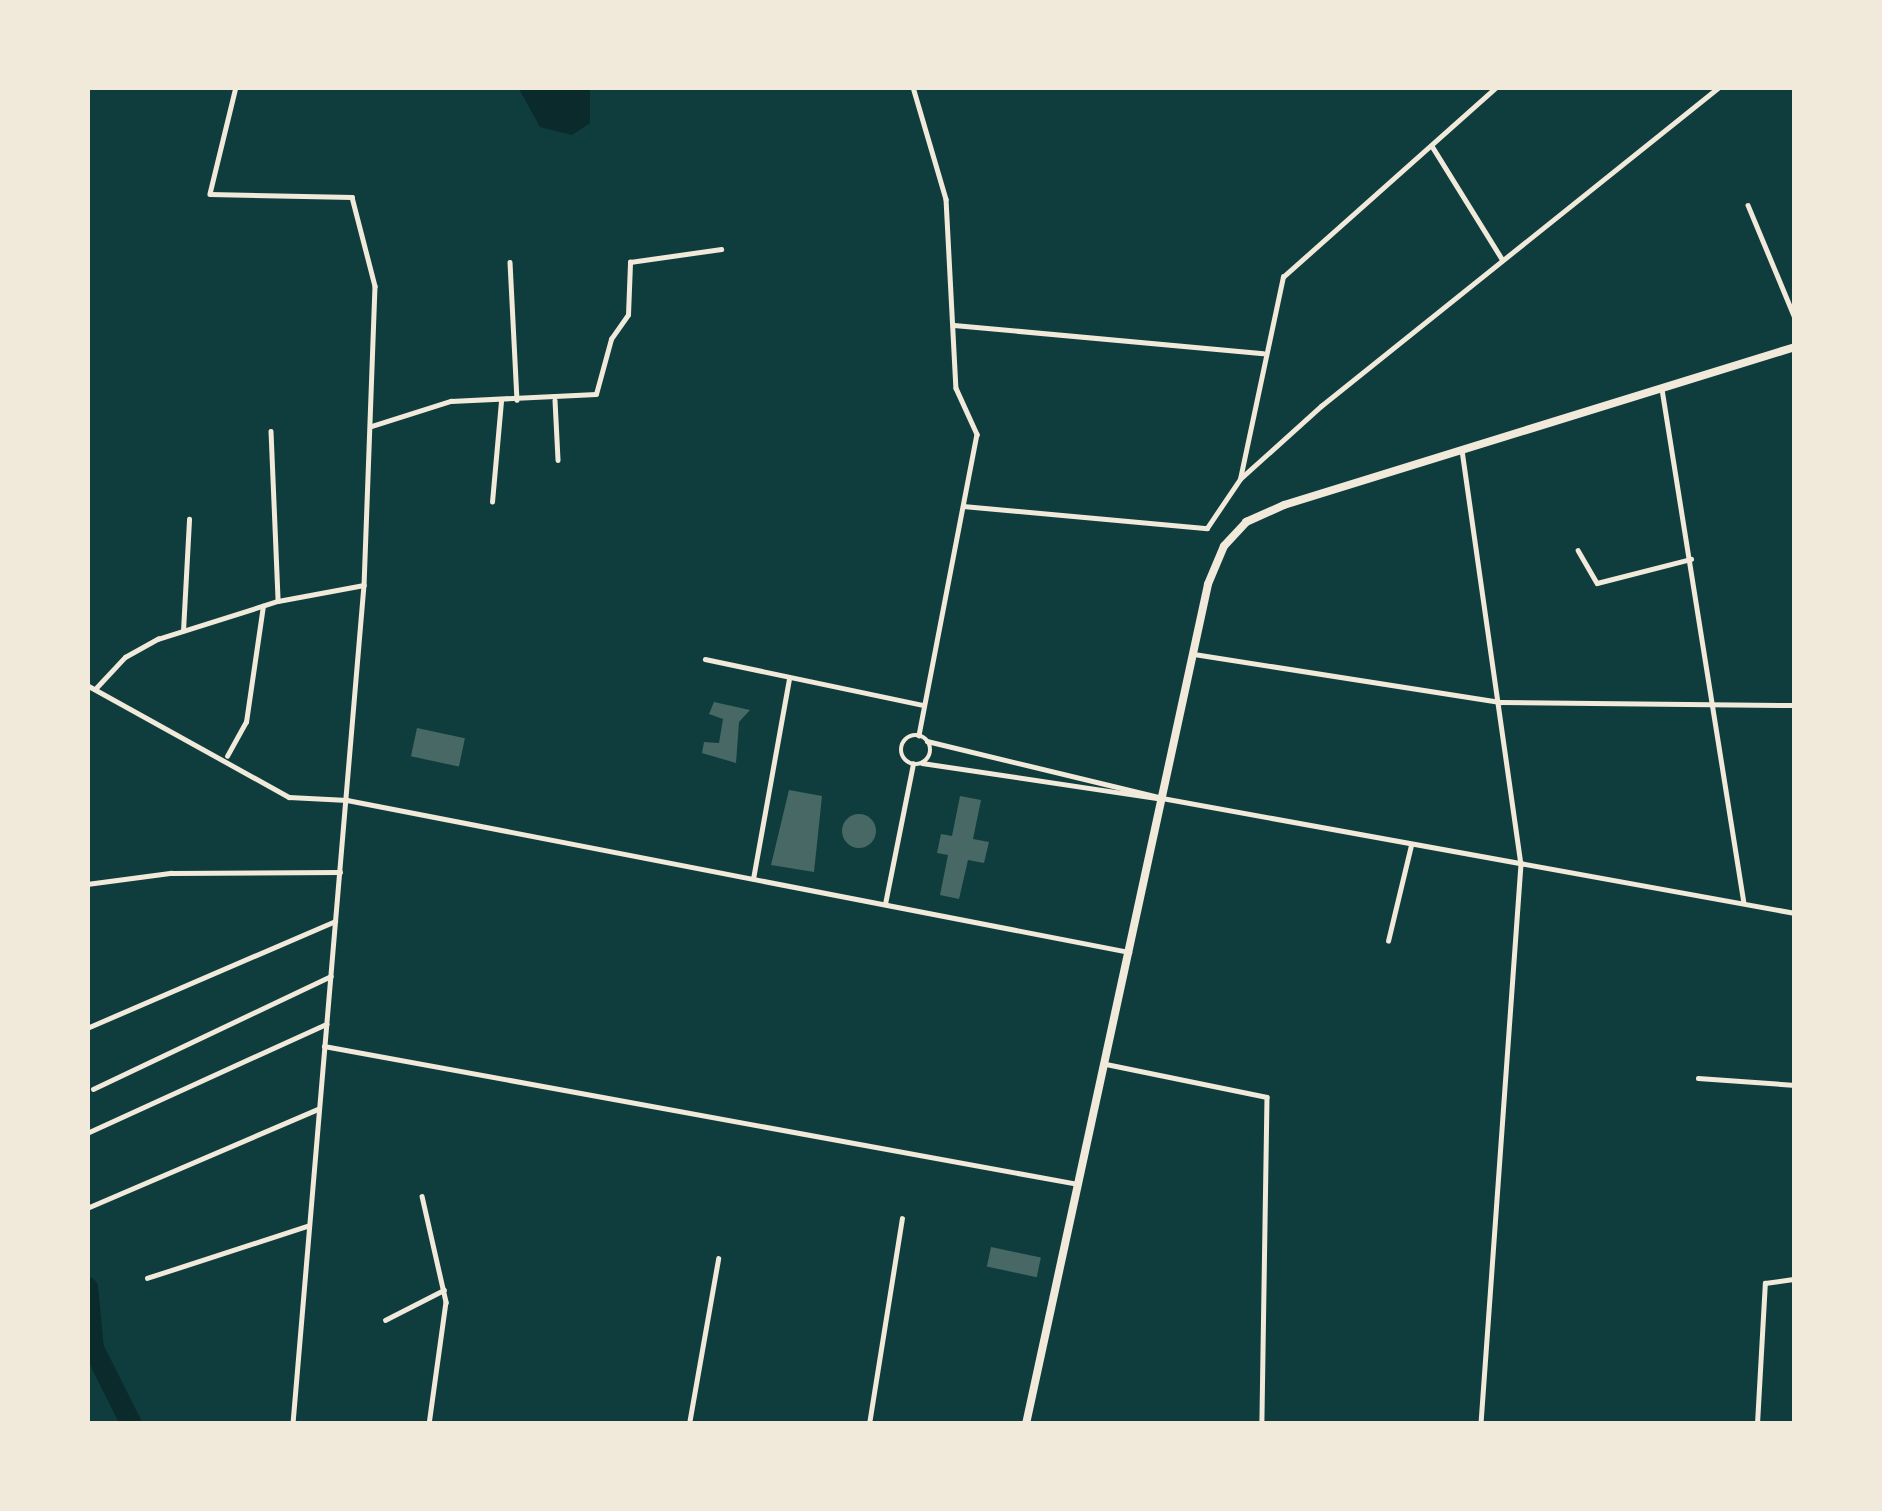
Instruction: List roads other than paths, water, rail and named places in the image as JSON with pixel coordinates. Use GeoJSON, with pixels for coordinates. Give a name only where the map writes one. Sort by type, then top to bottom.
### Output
{"type":"FeatureCollection","features":[{"type":"Feature","properties":{"kind":"main road"},"geometry":{"type":"LineString","coordinates":[[1026,1424],[1215,563],[1246,522],[1795,346]]}},
{"type":"Feature","properties":{"kind":"street"},"geometry":{"type":"LineString","coordinates":[[236,87],[208,180],[212,197],[357,201],[375,286],[364,585],[293,1424]]}},
{"type":"Feature","properties":{"kind":"street"},"geometry":{"type":"LineString","coordinates":[[885,904],[913,764],[901,747],[919,735],[976,434],[956,388],[946,199],[913,87]]}},
{"type":"Feature","properties":{"kind":"street"},"geometry":{"type":"LineString","coordinates":[[1240,479],[1263,353],[1283,277],[1496,87]]}},
{"type":"Feature","properties":{"kind":"street"},"geometry":{"type":"LineString","coordinates":[[963,506],[1199,529],[1214,521],[1240,479],[1719,87]]}},
{"type":"Feature","properties":{"kind":"street"},"geometry":{"type":"LineString","coordinates":[[1432,146],[1503,261]]}},
{"type":"Feature","properties":{"kind":"street"},"geometry":{"type":"LineString","coordinates":[[1748,205],[1795,318]]}},
{"type":"Feature","properties":{"kind":"street"},"geometry":{"type":"LineString","coordinates":[[372,426],[451,401],[555,400],[602,388],[610,339],[628,315],[630,262],[721,249]]}},
{"type":"Feature","properties":{"kind":"street"},"geometry":{"type":"LineString","coordinates":[[510,262],[517,401]]}},
{"type":"Feature","properties":{"kind":"street"},"geometry":{"type":"LineString","coordinates":[[954,325],[1263,353]]}},
{"type":"Feature","properties":{"kind":"street"},"geometry":{"type":"LineString","coordinates":[[1662,389],[1744,903]]}},
{"type":"Feature","properties":{"kind":"street"},"geometry":{"type":"LineString","coordinates":[[555,400],[558,460]]}},
{"type":"Feature","properties":{"kind":"street"},"geometry":{"type":"LineString","coordinates":[[492,502],[501,401]]}},
{"type":"Feature","properties":{"kind":"street"},"geometry":{"type":"LineString","coordinates":[[271,431],[278,601]]}},
{"type":"Feature","properties":{"kind":"street"},"geometry":{"type":"LineString","coordinates":[[1462,450],[1521,864],[1481,1424]]}},
{"type":"Feature","properties":{"kind":"street"},"geometry":{"type":"LineString","coordinates":[[183,632],[189,519]]}},
{"type":"Feature","properties":{"kind":"street"},"geometry":{"type":"LineString","coordinates":[[1578,550],[1597,583],[1691,559]]}},
{"type":"Feature","properties":{"kind":"street"},"geometry":{"type":"LineString","coordinates":[[94,689],[137,648],[278,601],[364,585]]}},
{"type":"Feature","properties":{"kind":"street"},"geometry":{"type":"LineString","coordinates":[[227,756],[246,722],[263,606]]}},
{"type":"Feature","properties":{"kind":"street"},"geometry":{"type":"LineString","coordinates":[[1194,654],[1501,702],[1714,709],[1795,705]]}},
{"type":"Feature","properties":{"kind":"street"},"geometry":{"type":"LineString","coordinates":[[705,659],[925,706]]}},
{"type":"Feature","properties":{"kind":"street"},"geometry":{"type":"LineString","coordinates":[[753,879],[789,678]]}},
{"type":"Feature","properties":{"kind":"street"},"geometry":{"type":"LineString","coordinates":[[87,685],[227,756],[289,796],[347,800],[1129,952]]}},
{"type":"Feature","properties":{"kind":"street"},"geometry":{"type":"LineString","coordinates":[[919,735],[927,741],[1162,798]]}},
{"type":"Feature","properties":{"kind":"street"},"geometry":{"type":"LineString","coordinates":[[922,763],[927,741]]}},
{"type":"Feature","properties":{"kind":"street"},"geometry":{"type":"LineString","coordinates":[[913,764],[1162,798],[1795,913]]}},
{"type":"Feature","properties":{"kind":"street"},"geometry":{"type":"LineString","coordinates":[[1388,940],[1411,845]]}},
{"type":"Feature","properties":{"kind":"street"},"geometry":{"type":"LineString","coordinates":[[87,884],[171,873],[340,872]]}},
{"type":"Feature","properties":{"kind":"street"},"geometry":{"type":"LineString","coordinates":[[87,1028],[336,920]]}},
{"type":"Feature","properties":{"kind":"street"},"geometry":{"type":"LineString","coordinates":[[93,1089],[331,976]]}},
{"type":"Feature","properties":{"kind":"street"},"geometry":{"type":"LineString","coordinates":[[87,1133],[326,1024]]}},
{"type":"Feature","properties":{"kind":"street"},"geometry":{"type":"LineString","coordinates":[[324,1046],[1078,1184]]}},
{"type":"Feature","properties":{"kind":"street"},"geometry":{"type":"LineString","coordinates":[[1104,1064],[1268,1097],[1262,1424]]}},
{"type":"Feature","properties":{"kind":"street"},"geometry":{"type":"LineString","coordinates":[[1698,1078],[1795,1085]]}},
{"type":"Feature","properties":{"kind":"street"},"geometry":{"type":"LineString","coordinates":[[87,1208],[318,1109]]}},
{"type":"Feature","properties":{"kind":"street"},"geometry":{"type":"LineString","coordinates":[[422,1196],[445,1289],[429,1424]]}},
{"type":"Feature","properties":{"kind":"street"},"geometry":{"type":"LineString","coordinates":[[869,1424],[902,1219]]}},
{"type":"Feature","properties":{"kind":"street"},"geometry":{"type":"LineString","coordinates":[[147,1278],[307,1226]]}},
{"type":"Feature","properties":{"kind":"street"},"geometry":{"type":"LineString","coordinates":[[689,1424],[718,1259]]}},
{"type":"Feature","properties":{"kind":"street"},"geometry":{"type":"LineString","coordinates":[[1757,1424],[1765,1283],[1795,1280]]}},
{"type":"Feature","properties":{"kind":"street"},"geometry":{"type":"LineString","coordinates":[[385,1320],[445,1289]]}},
{"type":"Feature","properties":{"kind":"water"},"geometry":{"type":"Polygon","coordinates":[[[518,87],[590,87],[590,123],[572,135],[540,127],[518,87]]]}},
{"type":"Feature","properties":{"kind":"waterway"},"geometry":{"type":"LineString","coordinates":[[87,1287],[93,1348],[131,1424]]}}]}
